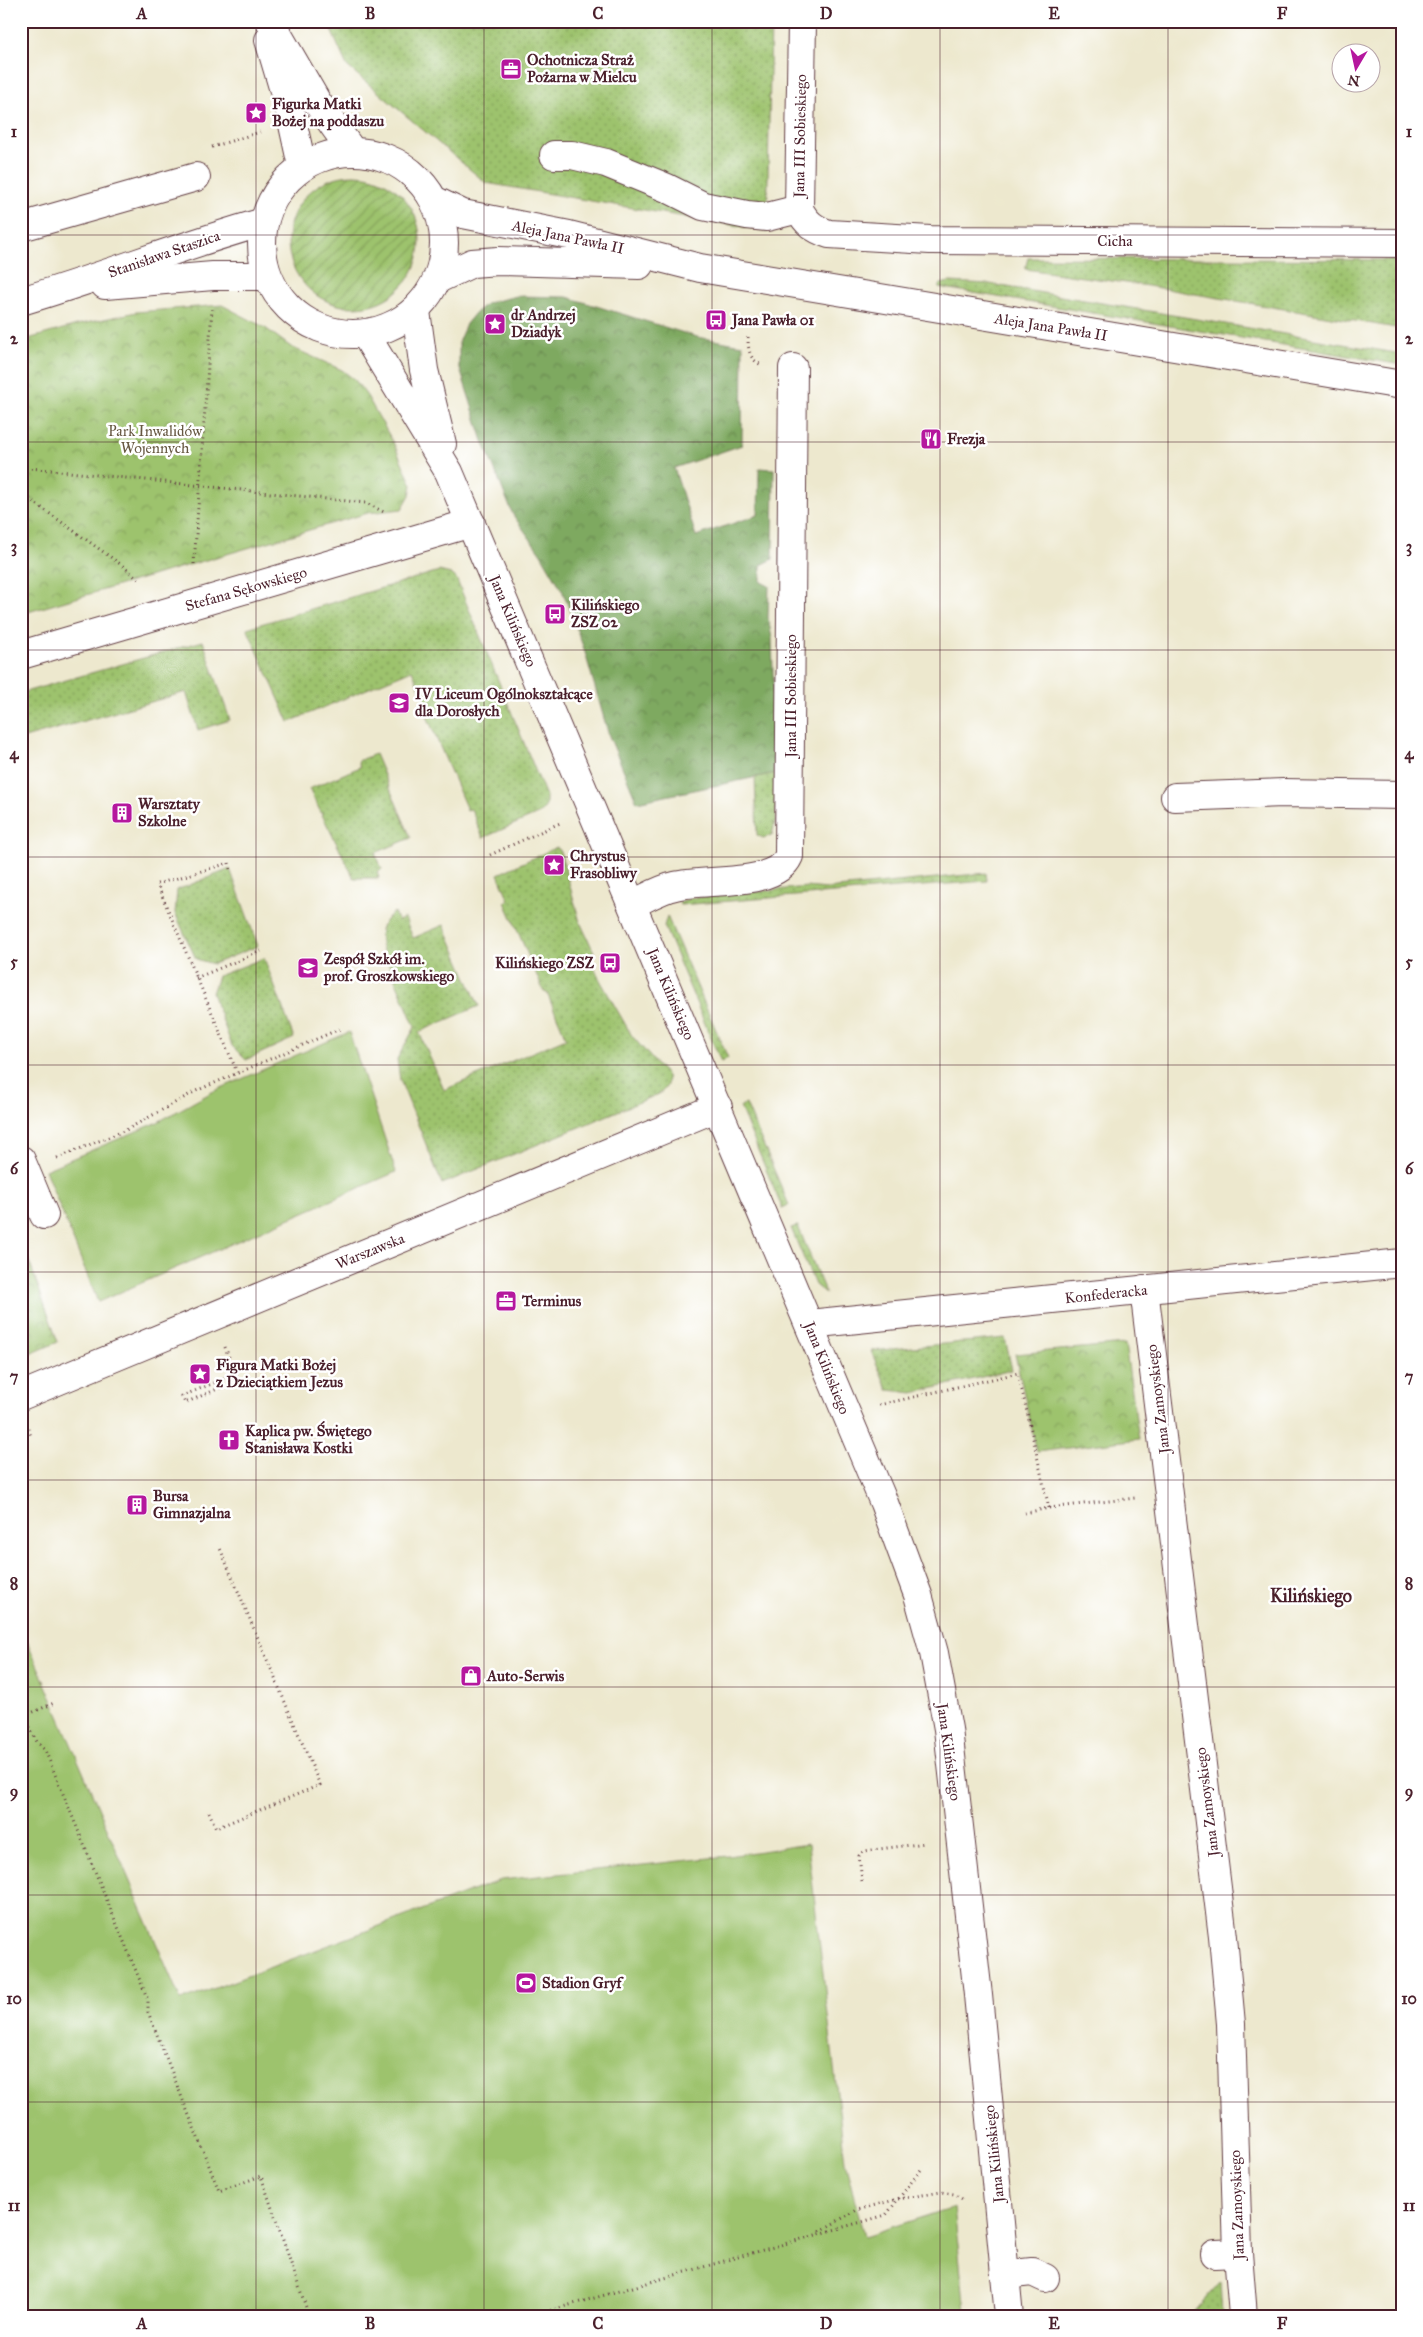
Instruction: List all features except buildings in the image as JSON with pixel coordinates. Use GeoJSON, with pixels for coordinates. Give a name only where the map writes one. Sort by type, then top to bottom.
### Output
{"type":"FeatureCollection","features":[{"type":"Feature","properties":{"kind":"street"},"geometry":{"type":"LineString","coordinates":[[264,21],[290,112],[302,166]]}},
{"type":"Feature","properties":{"kind":"street"},"geometry":{"type":"LineString","coordinates":[[270,21],[317,102],[352,151]]}},
{"type":"Feature","properties":{"kind":"street","name":"Jana III Sobieskiego"},"geometry":{"type":"LineString","coordinates":[[802,21],[798,209],[803,218],[815,230],[828,234]]}},
{"type":"Feature","properties":{"kind":"street"},"geometry":{"type":"LineString","coordinates":[[352,151],[382,155],[409,170],[438,202],[442,229],[438,279],[430,293],[416,310],[392,326],[365,334],[334,333],[306,322],[283,302],[267,276],[262,259],[261,240],[264,222],[272,200],[285,181],[302,166],[323,156],[352,151]]}},
{"type":"Feature","properties":{"kind":"street"},"geometry":{"type":"LineString","coordinates":[[554,155],[572,155],[606,164],[667,188],[703,206],[768,217],[798,209]]}},
{"type":"Feature","properties":{"kind":"street"},"geometry":{"type":"LineString","coordinates":[[21,227],[196,177]]}},
{"type":"Feature","properties":{"kind":"street","name":"Aleja Jana Pawła II"},"geometry":{"type":"LineString","coordinates":[[438,202],[463,214],[569,235],[700,268],[1402,386]]}},
{"type":"Feature","properties":{"kind":"street","name":"Stanisława Staszica"},"geometry":{"type":"LineString","coordinates":[[21,301],[64,289],[206,238],[264,222]]}},
{"type":"Feature","properties":{"kind":"street","name":"Cicha"},"geometry":{"type":"LineString","coordinates":[[828,234],[930,240],[1402,243]]}},
{"type":"Feature","properties":{"kind":"street","name":"Aleja Jana Pawła II"},"geometry":{"type":"LineString","coordinates":[[438,279],[472,263],[498,260],[566,261],[700,268]]}},
{"type":"Feature","properties":{"kind":"street","name":"Stanisława Staszica"},"geometry":{"type":"LineString","coordinates":[[64,289],[213,276],[267,276]]}},
{"type":"Feature","properties":{"kind":"street","name":"Jana Kilińskiego"},"geometry":{"type":"LineString","coordinates":[[416,310],[424,370],[449,472]]}},
{"type":"Feature","properties":{"kind":"street","name":"Jana Kilińskiego"},"geometry":{"type":"LineString","coordinates":[[365,334],[449,472],[884,1502],[918,1595],[934,1652],[948,1729],[977,1985],[1009,2316]]}},
{"type":"Feature","properties":{"kind":"street","name":"Jana III Sobieskiego"},"geometry":{"type":"LineString","coordinates":[[633,904],[675,886],[759,877],[775,872],[785,865],[789,856],[793,368]]}},
{"type":"Feature","properties":{"kind":"street","name":"Stefana Sękowskiego"},"geometry":{"type":"LineString","coordinates":[[21,655],[471,523]]}},
{"type":"Feature","properties":{"kind":"street"},"geometry":{"type":"LineString","coordinates":[[1175,797],[1283,793],[1402,796]]}},
{"type":"Feature","properties":{"kind":"street","name":"Warszawska"},"geometry":{"type":"LineString","coordinates":[[21,1396],[718,1107]]}},
{"type":"Feature","properties":{"kind":"street"},"geometry":{"type":"LineString","coordinates":[[21,1160],[44,1215]]}},
{"type":"Feature","properties":{"kind":"street","name":"Konfederacka"},"geometry":{"type":"LineString","coordinates":[[809,1324],[1402,1263]]}},
{"type":"Feature","properties":{"kind":"street","name":"Jana Zamoyskiego"},"geometry":{"type":"LineString","coordinates":[[1144,1289],[1223,1937],[1231,2024],[1226,2253],[1243,2316]]}},
{"type":"Feature","properties":{"kind":"street"},"geometry":{"type":"LineString","coordinates":[[1005,2275],[1032,2272],[1045,2278]]}},
{"type":"Feature","properties":{"kind":"path"},"geometry":{"type":"LineString","coordinates":[[196,177],[190,154],[259,134],[264,128]]}},
{"type":"Feature","properties":{"kind":"path"},"geometry":{"type":"LineString","coordinates":[[194,564],[212,305]]}},
{"type":"Feature","properties":{"kind":"path"},"geometry":{"type":"LineString","coordinates":[[21,467],[366,503],[382,509],[388,514]]}},
{"type":"Feature","properties":{"kind":"path"},"geometry":{"type":"LineString","coordinates":[[21,493],[124,566],[139,580]]}},
{"type":"Feature","properties":{"kind":"path"},"geometry":{"type":"LineString","coordinates":[[490,855],[560,824]]}},
{"type":"Feature","properties":{"kind":"path"},"geometry":{"type":"LineString","coordinates":[[230,869],[229,863],[157,884],[237,1072]]}},
{"type":"Feature","properties":{"kind":"path"},"geometry":{"type":"LineString","coordinates":[[196,978],[261,951]]}},
{"type":"Feature","properties":{"kind":"path"},"geometry":{"type":"LineString","coordinates":[[50,1161],[126,1130],[196,1091],[237,1072],[342,1028]]}},
{"type":"Feature","properties":{"kind":"path"},"geometry":{"type":"LineString","coordinates":[[224,1343],[236,1374],[238,1380],[210,1394],[185,1403],[182,1396],[236,1374]]}},
{"type":"Feature","properties":{"kind":"path"},"geometry":{"type":"LineString","coordinates":[[880,1405],[1018,1373],[1048,1508]]}},
{"type":"Feature","properties":{"kind":"path"},"geometry":{"type":"LineString","coordinates":[[1025,1513],[1048,1508],[1169,1494]]}},
{"type":"Feature","properties":{"kind":"path"},"geometry":{"type":"LineString","coordinates":[[209,1812],[216,1828],[320,1785],[219,1546]]}},
{"type":"Feature","properties":{"kind":"path"},"geometry":{"type":"LineString","coordinates":[[24,1716],[54,1703]]}},
{"type":"Feature","properties":{"kind":"path"},"geometry":{"type":"LineString","coordinates":[[21,1709],[37,1742],[44,1750],[148,2000],[148,2012],[219,2191],[261,2176],[310,2316]]}},
{"type":"Feature","properties":{"kind":"path"},"geometry":{"type":"LineString","coordinates":[[862,1881],[859,1856],[864,1851],[934,1842]]}},
{"type":"Feature","properties":{"kind":"path"},"geometry":{"type":"LineString","coordinates":[[531,2316],[886,2215],[923,2167]]}},
{"type":"Feature","properties":{"kind":"path"},"geometry":{"type":"LineString","coordinates":[[816,2234],[857,2210],[898,2199],[941,2192],[954,2194],[966,2202]]}},
{"type":"Feature","properties":{"kind":"green space"},"geometry":{"type":"Polygon","coordinates":[[[327,21],[771,21],[767,231],[486,183],[347,66],[327,21]]]}},
{"type":"Feature","properties":{"kind":"green space"},"geometry":{"type":"Polygon","coordinates":[[[354,175],[367,176],[379,180],[401,194],[415,216],[419,228],[419,254],[415,266],[401,288],[379,302],[367,306],[354,307],[341,306],[329,302],[307,288],[293,266],[289,254],[288,241],[289,228],[293,216],[307,194],[329,180],[341,176],[354,175]]]}},
{"type":"Feature","properties":{"kind":"green space"},"geometry":{"type":"Polygon","coordinates":[[[1028,258],[1402,260],[1402,329],[1148,286],[1025,269],[1028,258]]]}},
{"type":"Feature","properties":{"kind":"green space"},"geometry":{"type":"Polygon","coordinates":[[[949,282],[990,284],[1402,354],[1402,365],[938,287],[949,282]]]}},
{"type":"Feature","properties":{"kind":"green space"},"geometry":{"type":"Polygon","coordinates":[[[517,296],[567,297],[697,337],[743,345],[742,445],[674,468],[696,536],[758,515],[759,468],[774,469],[773,559],[761,565],[761,582],[769,586],[768,618],[772,638],[776,773],[637,802],[609,736],[584,649],[562,590],[541,554],[513,515],[483,441],[459,366],[459,340],[466,324],[487,303],[517,296]]]}},
{"type":"Feature","properties":{"kind":"green space","name":"Park Inwalidów Wojennych"},"geometry":{"type":"Polygon","coordinates":[[[222,305],[264,327],[291,347],[342,370],[355,380],[367,396],[393,442],[412,485],[410,495],[402,509],[368,513],[21,614],[21,341],[77,325],[136,312],[222,305]]]}},
{"type":"Feature","properties":{"kind":"green space"},"geometry":{"type":"Polygon","coordinates":[[[439,571],[451,574],[456,578],[546,796],[546,806],[540,813],[483,838],[471,809],[467,810],[427,716],[430,713],[412,670],[289,722],[247,628],[439,571]]]}},
{"type":"Feature","properties":{"kind":"green space"},"geometry":{"type":"Polygon","coordinates":[[[203,641],[230,720],[198,730],[186,692],[21,739],[21,693],[203,641]]]}},
{"type":"Feature","properties":{"kind":"green space"},"geometry":{"type":"Polygon","coordinates":[[[375,754],[411,838],[375,853],[382,869],[377,872],[379,878],[354,878],[309,789],[360,767],[358,761],[375,754]]]}},
{"type":"Feature","properties":{"kind":"green space"},"geometry":{"type":"Polygon","coordinates":[[[776,773],[776,818],[772,835],[763,838],[757,835],[755,777],[776,773]]]}},
{"type":"Feature","properties":{"kind":"green space"},"geometry":{"type":"Polygon","coordinates":[[[557,847],[561,854],[580,922],[594,952],[589,955],[600,980],[632,1036],[667,1076],[667,1084],[659,1094],[442,1184],[400,1080],[397,1059],[415,1027],[382,948],[380,937],[383,924],[394,912],[398,921],[405,918],[413,938],[444,925],[479,1006],[419,1032],[444,1090],[566,1038],[505,902],[509,900],[498,874],[557,847]]]}},
{"type":"Feature","properties":{"kind":"green space"},"geometry":{"type":"Polygon","coordinates":[[[230,869],[258,946],[213,964],[196,959],[175,913],[177,890],[230,869]]]}},
{"type":"Feature","properties":{"kind":"green space"},"geometry":{"type":"Polygon","coordinates":[[[986,873],[987,881],[680,905],[679,902],[692,898],[807,887],[827,889],[986,873]]]}},
{"type":"Feature","properties":{"kind":"green space"},"geometry":{"type":"Polygon","coordinates":[[[667,916],[728,1058],[721,1062],[664,926],[667,916]]]}},
{"type":"Feature","properties":{"kind":"green space"},"geometry":{"type":"Polygon","coordinates":[[[264,958],[294,1038],[246,1060],[232,1046],[212,993],[218,976],[264,958]]]}},
{"type":"Feature","properties":{"kind":"green space"},"geometry":{"type":"Polygon","coordinates":[[[349,1032],[396,1172],[98,1302],[45,1170],[156,1123],[212,1092],[349,1032]]]}},
{"type":"Feature","properties":{"kind":"green space"},"geometry":{"type":"Polygon","coordinates":[[[746,1104],[789,1205],[782,1208],[740,1107],[746,1104]]]}},
{"type":"Feature","properties":{"kind":"green space"},"geometry":{"type":"Polygon","coordinates":[[[798,1226],[826,1294],[815,1285],[791,1228],[798,1226]]]}},
{"type":"Feature","properties":{"kind":"green space"},"geometry":{"type":"Polygon","coordinates":[[[21,1239],[58,1342],[21,1358],[21,1239]]]}},
{"type":"Feature","properties":{"kind":"green space"},"geometry":{"type":"Polygon","coordinates":[[[1005,1338],[1012,1370],[913,1393],[888,1390],[871,1351],[1005,1338]]]}},
{"type":"Feature","properties":{"kind":"green space"},"geometry":{"type":"Polygon","coordinates":[[[1125,1344],[1139,1439],[1037,1452],[1015,1354],[1125,1344]]]}},
{"type":"Feature","properties":{"kind":"green space","name":"Stadion Gryf"},"geometry":{"type":"Polygon","coordinates":[[[21,1627],[181,2001],[501,1880],[728,1856],[808,1844],[845,2162],[864,2236],[954,2207],[965,2311],[950,2316],[21,2316],[21,1627]]]}},
{"type":"Feature","properties":{"kind":"green space"},"geometry":{"type":"Polygon","coordinates":[[[1221,2281],[1223,2316],[1190,2316],[1221,2281]]]}},
{"type":"Feature","properties":{"kind":"place","name":"Ochotnicza Straż Pożarna w Mielcu"},"geometry":{"type":"Point","coordinates":[511,69]}},
{"type":"Feature","properties":{"kind":"place","name":"Figurka Matki Bożej na poddaszu"},"geometry":{"type":"Point","coordinates":[256,113]}},
{"type":"Feature","properties":{"kind":"place","name":"Jana Pawła 01"},"geometry":{"type":"Point","coordinates":[716,320]}},
{"type":"Feature","properties":{"kind":"place","name":"dr Andrzej Dziadyk"},"geometry":{"type":"Point","coordinates":[495,324]}},
{"type":"Feature","properties":{"kind":"place","name":"Frezja"},"geometry":{"type":"Point","coordinates":[931,439]}},
{"type":"Feature","properties":{"kind":"place","name":"Kilińskiego ZSZ 02"},"geometry":{"type":"Point","coordinates":[555,614]}},
{"type":"Feature","properties":{"kind":"place","name":"IV Liceum Ogólnokształcące dla Dorosłych"},"geometry":{"type":"Point","coordinates":[399,703]}},
{"type":"Feature","properties":{"kind":"place","name":"Warsztaty Szkolne"},"geometry":{"type":"Point","coordinates":[122,813]}},
{"type":"Feature","properties":{"kind":"place","name":"Chrystus Frasobliwy"},"geometry":{"type":"Point","coordinates":[554,865]}},
{"type":"Feature","properties":{"kind":"place","name":"Kilińskiego ZSZ"},"geometry":{"type":"Point","coordinates":[610,963]}},
{"type":"Feature","properties":{"kind":"place","name":"Zespół Szkół im. prof. Groszkowskiego"},"geometry":{"type":"Point","coordinates":[308,968]}},
{"type":"Feature","properties":{"kind":"place","name":"Terminus"},"geometry":{"type":"Point","coordinates":[506,1301]}},
{"type":"Feature","properties":{"kind":"place","name":"Figura Matki Bożej z Dzieciątkiem Jezus"},"geometry":{"type":"Point","coordinates":[200,1374]}},
{"type":"Feature","properties":{"kind":"place","name":"Kaplica pw. Świętego Stanisława Kostki"},"geometry":{"type":"Point","coordinates":[229,1440]}},
{"type":"Feature","properties":{"kind":"place","name":"Bursa Gimnazjalna"},"geometry":{"type":"Point","coordinates":[137,1505]}},
{"type":"Feature","properties":{"kind":"place","name":"Auto-Serwis"},"geometry":{"type":"Point","coordinates":[471,1676]}},
{"type":"Feature","properties":{"kind":"place","name":"Stadion Gryf"},"geometry":{"type":"Point","coordinates":[526,1983]}},
{"type":"Feature","properties":{"kind":"district","name":"Kilińskiego"},"geometry":{"type":"Point","coordinates":[1311,1596]}}]}
